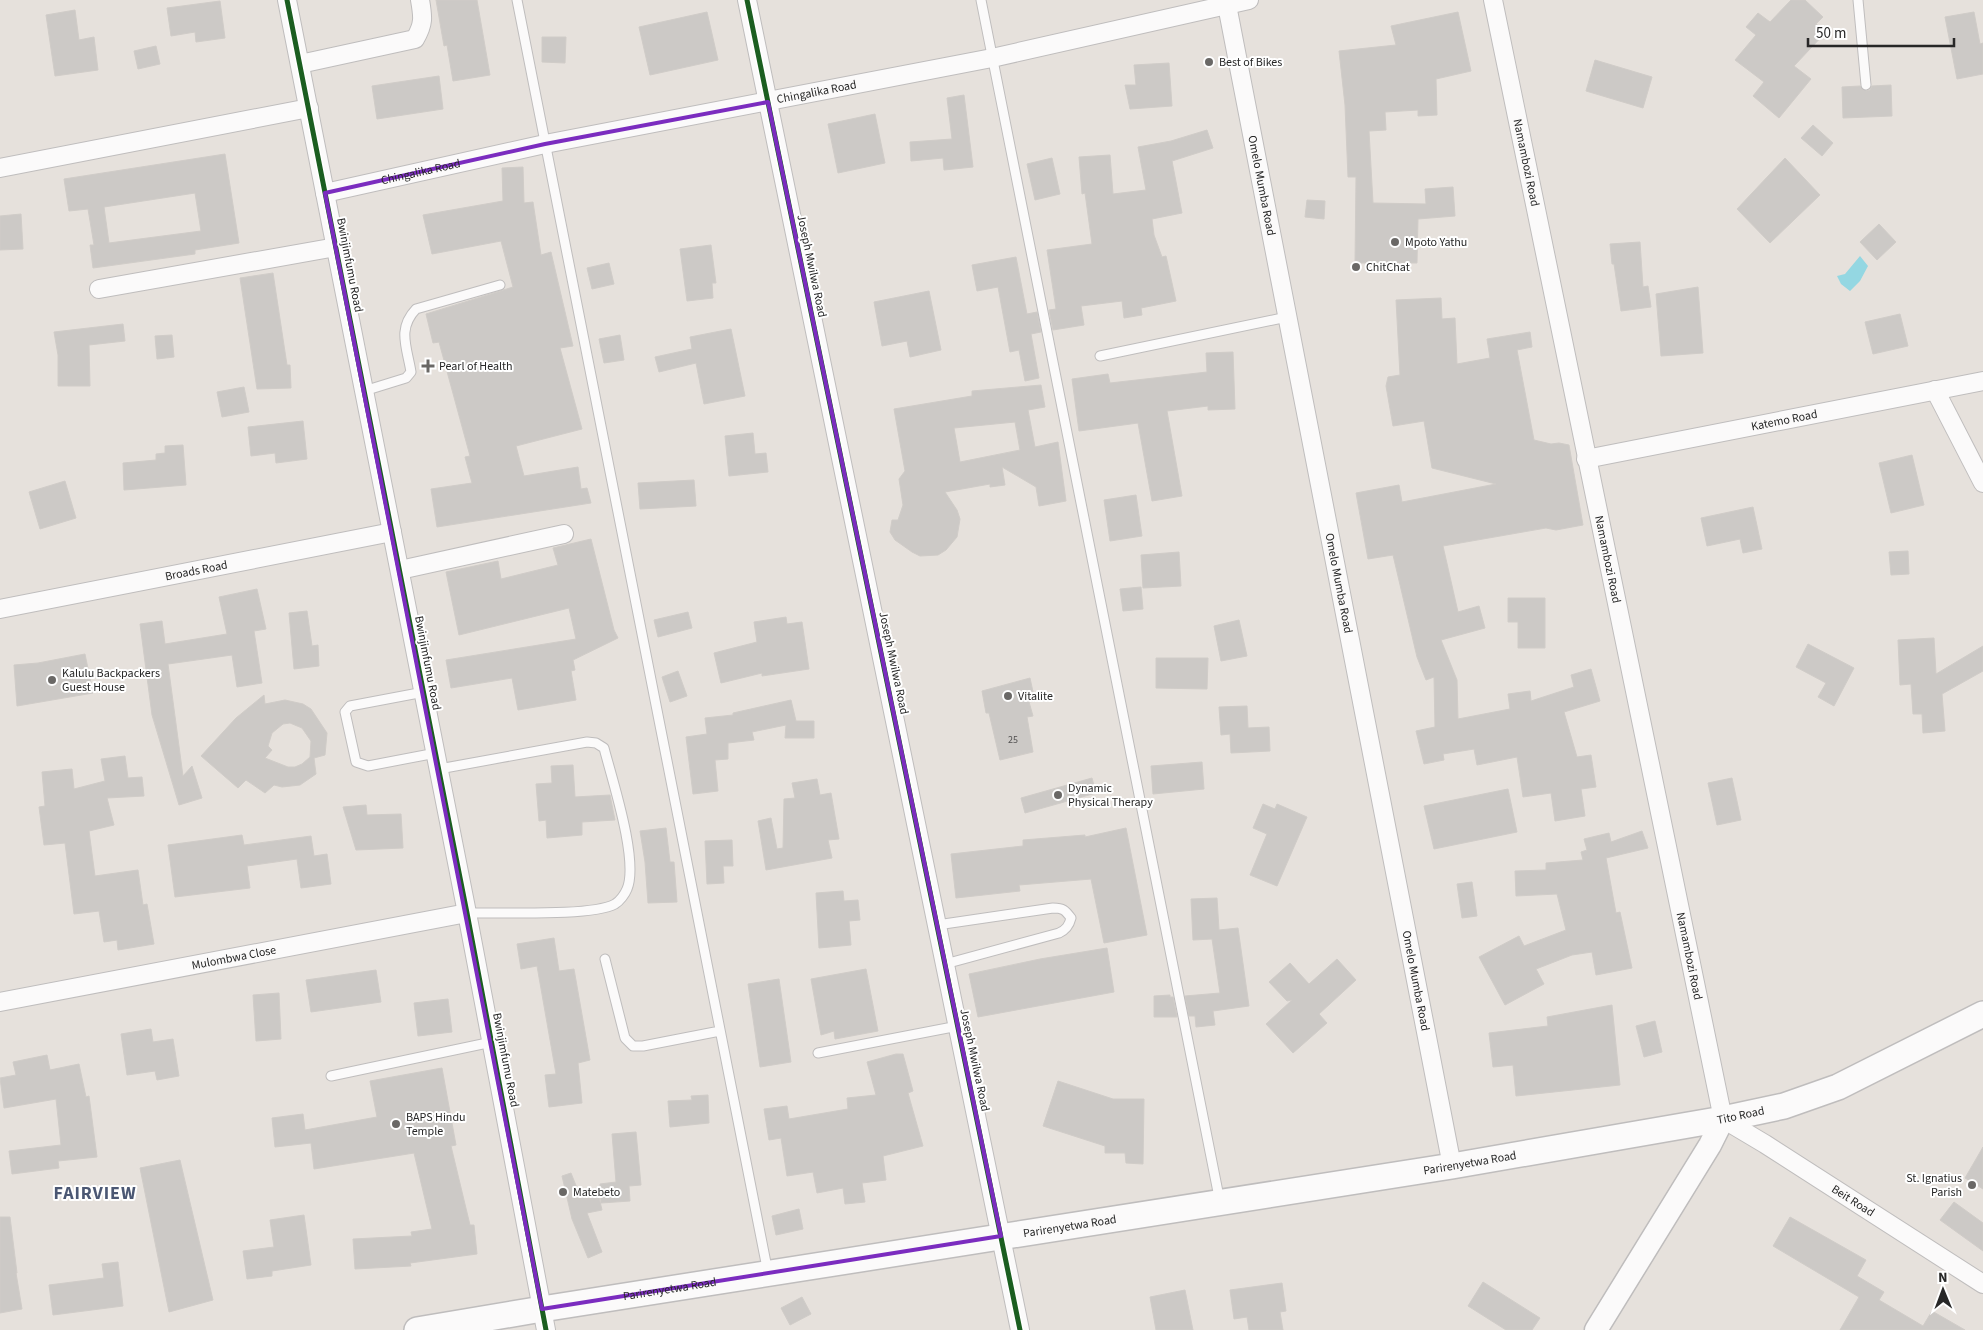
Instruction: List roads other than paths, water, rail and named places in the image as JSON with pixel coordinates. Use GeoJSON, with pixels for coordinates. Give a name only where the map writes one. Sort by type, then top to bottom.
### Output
{"type":"FeatureCollection","features":[{"type":"Feature","properties":{"kind":"main road","name":"Tito Road"},"geometry":{"type":"LineString","coordinates":[[1723,1119],[1784,1106],[1838,1087],[1983,1014]]}},
{"type":"Feature","properties":{"kind":"main road","name":"Parirenyetwa Road"},"geometry":{"type":"LineString","coordinates":[[417,1330],[544,1319],[768,1273],[1452,1166],[1723,1119]]}},
{"type":"Feature","properties":{"kind":"street","name":"Bwinjimfumu Road"},"geometry":{"type":"LineString","coordinates":[[286,0],[468,913],[544,1319]]}},
{"type":"Feature","properties":{"kind":"street"},"geometry":{"type":"LineString","coordinates":[[300,64],[415,39],[422,27],[420,0]]}},
{"type":"Feature","properties":{"kind":"street","name":"Joseph Mwilwa Road"},"geometry":{"type":"LineString","coordinates":[[747,0],[1020,1330]]}},
{"type":"Feature","properties":{"kind":"street","name":"Chingalika Road"},"geometry":{"type":"LineString","coordinates":[[325,193],[545,144],[992,58],[1226,2],[1249,0]]}},
{"type":"Feature","properties":{"kind":"street","name":"Namambozi Road"},"geometry":{"type":"LineString","coordinates":[[1493,0],[1723,1119]]}},
{"type":"Feature","properties":{"kind":"street","name":"Omelo Mumba Road"},"geometry":{"type":"LineString","coordinates":[[1226,2],[1452,1166]]}},
{"type":"Feature","properties":{"kind":"street"},"geometry":{"type":"LineString","coordinates":[[0,168],[309,108]]}},
{"type":"Feature","properties":{"kind":"street"},"geometry":{"type":"LineString","coordinates":[[99,289],[336,247]]}},
{"type":"Feature","properties":{"kind":"street","name":"Katemo Road"},"geometry":{"type":"LineString","coordinates":[[1586,459],[1983,381]]}},
{"type":"Feature","properties":{"kind":"street"},"geometry":{"type":"LineString","coordinates":[[1935,390],[1983,483]]}},
{"type":"Feature","properties":{"kind":"street","name":"Broads Road"},"geometry":{"type":"LineString","coordinates":[[0,609],[392,532]]}},
{"type":"Feature","properties":{"kind":"street"},"geometry":{"type":"LineString","coordinates":[[400,570],[564,534]]}},
{"type":"Feature","properties":{"kind":"street","name":"Mulombwa Close"},"geometry":{"type":"LineString","coordinates":[[0,1002],[468,913]]}},
{"type":"Feature","properties":{"kind":"street","name":"Beit Road"},"geometry":{"type":"LineString","coordinates":[[1723,1119],[1983,1284]]}},
{"type":"Feature","properties":{"kind":"street","name":"Tito Road"},"geometry":{"type":"LineString","coordinates":[[1596,1330],[1710,1146],[1723,1119]]}},
{"type":"Feature","properties":{"kind":"lane"},"geometry":{"type":"LineString","coordinates":[[517,0],[768,1273]]}},
{"type":"Feature","properties":{"kind":"lane"},"geometry":{"type":"LineString","coordinates":[[981,0],[1220,1202]]}},
{"type":"Feature","properties":{"kind":"lane"},"geometry":{"type":"LineString","coordinates":[[1858,0],[1866,85]]}},
{"type":"Feature","properties":{"kind":"lane"},"geometry":{"type":"LineString","coordinates":[[364,391],[406,378],[411,372],[404,328],[408,317],[416,309],[500,285]]}},
{"type":"Feature","properties":{"kind":"lane"},"geometry":{"type":"LineString","coordinates":[[1100,356],[1287,318]]}},
{"type":"Feature","properties":{"kind":"lane"},"geometry":{"type":"LineString","coordinates":[[424,692],[350,706],[346,712],[356,762],[368,766],[438,761],[586,742],[596,743],[604,748],[629,848],[628,889],[616,903],[607,907],[576,912],[468,913]]}},
{"type":"Feature","properties":{"kind":"lane"},"geometry":{"type":"LineString","coordinates":[[937,925],[1053,908],[1065,910],[1071,918],[1070,924],[1065,931],[945,964]]}},
{"type":"Feature","properties":{"kind":"lane"},"geometry":{"type":"LineString","coordinates":[[605,959],[625,1038],[633,1046],[642,1046],[720,1031]]}},
{"type":"Feature","properties":{"kind":"lane"},"geometry":{"type":"LineString","coordinates":[[818,1053],[958,1026]]}},
{"type":"Feature","properties":{"kind":"lane"},"geometry":{"type":"LineString","coordinates":[[331,1076],[492,1042]]}},
{"type":"Feature","properties":{"kind":"water"},"geometry":{"type":"Polygon","coordinates":[[[1860,256],[1868,266],[1860,281],[1850,291],[1841,284],[1837,276],[1845,274],[1860,256]]]}},
{"type":"Feature","properties":{"kind":"place","name":"Best of Bikes"},"geometry":{"type":"Point","coordinates":[1209,62]}},
{"type":"Feature","properties":{"kind":"place","name":"Mpoto Yathu"},"geometry":{"type":"Point","coordinates":[1395,242]}},
{"type":"Feature","properties":{"kind":"place","name":"ChitChat"},"geometry":{"type":"Point","coordinates":[1356,267]}},
{"type":"Feature","properties":{"kind":"place","name":"Pearl of Health"},"geometry":{"type":"Point","coordinates":[428,366]}},
{"type":"Feature","properties":{"kind":"place","name":"Kalulu Backpackers Guest House"},"geometry":{"type":"Point","coordinates":[52,680]}},
{"type":"Feature","properties":{"kind":"place","name":"Vitalite"},"geometry":{"type":"Point","coordinates":[1008,696]}},
{"type":"Feature","properties":{"kind":"place","name":"Dynamic Physical Therapy"},"geometry":{"type":"Point","coordinates":[1058,795]}},
{"type":"Feature","properties":{"kind":"place","name":"BAPS Hindu Temple"},"geometry":{"type":"Point","coordinates":[396,1124]}},
{"type":"Feature","properties":{"kind":"place","name":"St. Ignatius Parish"},"geometry":{"type":"Point","coordinates":[1972,1185]}},
{"type":"Feature","properties":{"kind":"place","name":"Matebeto"},"geometry":{"type":"Point","coordinates":[563,1192]}},
{"type":"Feature","properties":{"kind":"district","name":"FAIRVIEW"},"geometry":{"type":"Point","coordinates":[95,1193]}}]}
